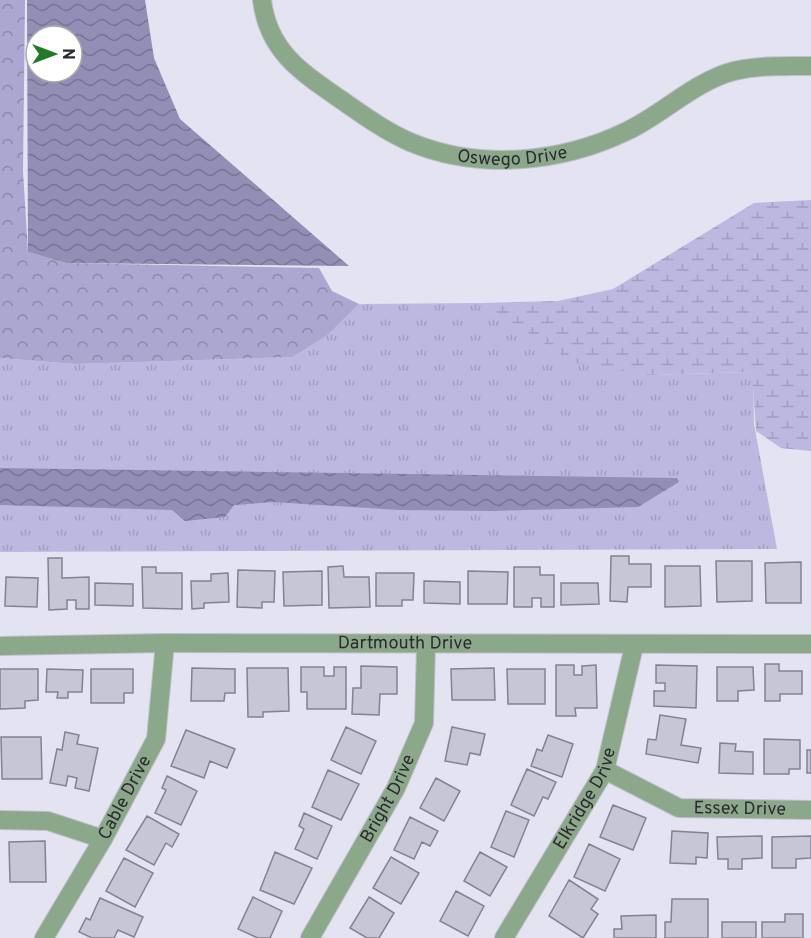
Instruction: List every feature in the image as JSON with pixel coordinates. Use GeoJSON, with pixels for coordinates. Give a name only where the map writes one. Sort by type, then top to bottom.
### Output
{"type":"FeatureCollection","features":[{"type":"Feature","properties":{"kind":"street","name":"Oswego Drive"},"geometry":{"type":"LineString","coordinates":[[262,0],[270,32],[283,55],[312,80],[380,126],[411,142],[441,152],[471,157],[504,160],[539,159],[570,152],[627,132],[731,72],[756,67],[811,66]]}},
{"type":"Feature","properties":{"kind":"street","name":"Dartmouth Drive"},"geometry":{"type":"LineString","coordinates":[[0,646],[165,643],[811,645]]}},
{"type":"Feature","properties":{"kind":"street","name":"Cable Drive"},"geometry":{"type":"LineString","coordinates":[[44,938],[103,839],[156,739],[165,643]]}},
{"type":"Feature","properties":{"kind":"street","name":"Bright Drive"},"geometry":{"type":"LineString","coordinates":[[310,938],[396,788],[424,723],[426,645]]}},
{"type":"Feature","properties":{"kind":"street","name":"Elkridge Drive"},"geometry":{"type":"LineString","coordinates":[[504,938],[605,770],[634,646]]}},
{"type":"Feature","properties":{"kind":"street","name":"Essex Drive"},"geometry":{"type":"LineString","coordinates":[[605,770],[679,808],[811,810]]}},
{"type":"Feature","properties":{"kind":"street"},"geometry":{"type":"LineString","coordinates":[[0,820],[48,821],[103,839]]}},
{"type":"Feature","properties":{"kind":"green space"},"geometry":{"type":"Polygon","coordinates":[[[0,0],[25,0],[23,171],[28,252],[66,263],[319,268],[332,291],[359,304],[328,335],[293,357],[75,364],[0,358],[0,0]]]}},
{"type":"Feature","properties":{"kind":"green space"},"geometry":{"type":"Polygon","coordinates":[[[811,200],[811,451],[781,448],[756,431],[752,372],[646,375],[575,363],[482,303],[558,301],[613,289],[754,203],[811,200]]]}},
{"type":"Feature","properties":{"kind":"green space"},"geometry":{"type":"Polygon","coordinates":[[[482,303],[524,328],[646,375],[753,372],[754,424],[777,549],[0,552],[0,358],[75,364],[293,357],[328,335],[359,304],[482,303]]]}},
{"type":"Feature","properties":{"kind":"water"},"geometry":{"type":"Polygon","coordinates":[[[27,0],[145,0],[154,58],[180,119],[349,266],[66,263],[28,252],[27,84],[84,84],[84,24],[27,24],[27,0]]]}},
{"type":"Feature","properties":{"kind":"water"},"geometry":{"type":"Polygon","coordinates":[[[0,468],[677,478],[679,482],[638,507],[493,511],[399,510],[273,502],[234,505],[225,517],[185,521],[172,510],[0,505],[0,468]]]}},
{"type":"Feature","properties":{"kind":"building"},"geometry":{"type":"Polygon","coordinates":[[[611,556],[629,556],[629,564],[651,564],[651,587],[628,587],[627,602],[610,601],[611,556]]]}},
{"type":"Feature","properties":{"kind":"building"},"geometry":{"type":"Polygon","coordinates":[[[48,558],[62,558],[62,578],[89,577],[89,609],[76,609],[76,600],[67,600],[67,609],[49,610],[48,558]]]}},
{"type":"Feature","properties":{"kind":"building"},"geometry":{"type":"Polygon","coordinates":[[[716,561],[752,561],[752,601],[717,602],[716,561]]]}},
{"type":"Feature","properties":{"kind":"building"},"geometry":{"type":"Polygon","coordinates":[[[801,562],[801,603],[766,603],[765,563],[801,562]]]}},
{"type":"Feature","properties":{"kind":"building"},"geometry":{"type":"Polygon","coordinates":[[[343,566],[344,577],[369,577],[370,607],[329,608],[328,567],[343,566]]]}},
{"type":"Feature","properties":{"kind":"building"},"geometry":{"type":"Polygon","coordinates":[[[665,566],[700,566],[701,606],[665,607],[665,566]]]}},
{"type":"Feature","properties":{"kind":"building"},"geometry":{"type":"Polygon","coordinates":[[[142,567],[156,567],[156,573],[182,573],[182,609],[143,608],[142,567]]]}},
{"type":"Feature","properties":{"kind":"building"},"geometry":{"type":"Polygon","coordinates":[[[514,567],[540,567],[540,575],[554,575],[554,607],[541,607],[541,598],[532,598],[532,607],[514,607],[514,567]]]}},
{"type":"Feature","properties":{"kind":"building"},"geometry":{"type":"Polygon","coordinates":[[[238,570],[275,571],[274,602],[262,602],[262,608],[237,607],[238,570]]]}},
{"type":"Feature","properties":{"kind":"building"},"geometry":{"type":"Polygon","coordinates":[[[322,571],[322,605],[284,606],[283,572],[322,571]]]}},
{"type":"Feature","properties":{"kind":"building"},"geometry":{"type":"Polygon","coordinates":[[[468,571],[508,572],[507,604],[468,604],[468,571]]]}},
{"type":"Feature","properties":{"kind":"building"},"geometry":{"type":"Polygon","coordinates":[[[228,573],[229,602],[204,603],[204,608],[192,609],[191,581],[211,581],[211,574],[228,573]]]}},
{"type":"Feature","properties":{"kind":"building"},"geometry":{"type":"Polygon","coordinates":[[[376,573],[414,573],[413,600],[402,600],[402,606],[376,606],[376,573]]]}},
{"type":"Feature","properties":{"kind":"building"},"geometry":{"type":"Polygon","coordinates":[[[6,577],[38,578],[37,607],[5,606],[6,577]]]}},
{"type":"Feature","properties":{"kind":"building"},"geometry":{"type":"Polygon","coordinates":[[[424,581],[460,582],[460,604],[424,603],[424,581]]]}},
{"type":"Feature","properties":{"kind":"building"},"geometry":{"type":"Polygon","coordinates":[[[95,583],[133,584],[133,606],[95,605],[95,583]]]}},
{"type":"Feature","properties":{"kind":"building"},"geometry":{"type":"Polygon","coordinates":[[[561,583],[598,583],[599,604],[561,605],[561,583]]]}},
{"type":"Feature","properties":{"kind":"building"},"geometry":{"type":"Polygon","coordinates":[[[765,664],[779,664],[779,671],[802,671],[802,694],[780,694],[780,701],[765,701],[765,664]]]}},
{"type":"Feature","properties":{"kind":"building"},"geometry":{"type":"Polygon","coordinates":[[[556,665],[574,665],[574,675],[582,675],[582,666],[596,665],[597,708],[575,708],[576,716],[556,716],[556,665]]]}},
{"type":"Feature","properties":{"kind":"building"},"geometry":{"type":"Polygon","coordinates":[[[656,665],[697,666],[696,708],[654,706],[654,691],[665,691],[665,683],[656,683],[656,665]]]}},
{"type":"Feature","properties":{"kind":"building"},"geometry":{"type":"Polygon","coordinates":[[[361,666],[397,667],[397,694],[380,694],[379,715],[352,714],[353,688],[361,688],[361,666]]]}},
{"type":"Feature","properties":{"kind":"building"},"geometry":{"type":"Polygon","coordinates":[[[301,667],[324,667],[324,676],[334,676],[334,667],[346,667],[346,709],[307,709],[307,692],[301,692],[301,667]]]}},
{"type":"Feature","properties":{"kind":"building"},"geometry":{"type":"Polygon","coordinates":[[[717,667],[753,667],[754,690],[738,691],[738,701],[717,701],[717,667]]]}},
{"type":"Feature","properties":{"kind":"building"},"geometry":{"type":"Polygon","coordinates":[[[192,668],[235,669],[235,693],[225,693],[224,701],[191,701],[192,668]]]}},
{"type":"Feature","properties":{"kind":"building"},"geometry":{"type":"Polygon","coordinates":[[[247,668],[288,668],[289,711],[263,712],[263,717],[248,717],[247,668]]]}},
{"type":"Feature","properties":{"kind":"building"},"geometry":{"type":"Polygon","coordinates":[[[494,668],[495,700],[452,700],[451,669],[494,668]]]}},
{"type":"Feature","properties":{"kind":"building"},"geometry":{"type":"Polygon","coordinates":[[[0,669],[38,669],[38,700],[25,701],[25,708],[0,709],[0,669]]]}},
{"type":"Feature","properties":{"kind":"building"},"geometry":{"type":"Polygon","coordinates":[[[47,669],[83,670],[82,692],[68,692],[68,698],[57,698],[58,692],[46,692],[47,669]]]}},
{"type":"Feature","properties":{"kind":"building"},"geometry":{"type":"Polygon","coordinates":[[[91,669],[133,669],[133,693],[124,693],[124,703],[91,703],[91,669]]]}},
{"type":"Feature","properties":{"kind":"building"},"geometry":{"type":"Polygon","coordinates":[[[507,669],[545,669],[545,704],[508,704],[507,669]]]}},
{"type":"Feature","properties":{"kind":"building"},"geometry":{"type":"Polygon","coordinates":[[[660,715],[686,719],[681,745],[701,748],[698,763],[646,754],[648,739],[656,740],[660,715]]]}},
{"type":"Feature","properties":{"kind":"building"},"geometry":{"type":"Polygon","coordinates":[[[346,727],[376,741],[361,774],[331,760],[346,727]]]}},
{"type":"Feature","properties":{"kind":"building"},"geometry":{"type":"Polygon","coordinates":[[[452,727],[485,734],[480,755],[470,753],[467,765],[445,761],[452,727]]]}},
{"type":"Feature","properties":{"kind":"building"},"geometry":{"type":"Polygon","coordinates":[[[186,730],[235,749],[227,768],[210,761],[204,778],[171,766],[186,730]]]}},
{"type":"Feature","properties":{"kind":"building"},"geometry":{"type":"Polygon","coordinates":[[[65,732],[79,735],[77,744],[98,748],[89,791],[75,788],[77,778],[68,776],[66,786],[50,783],[57,749],[62,750],[65,732]]]}},
{"type":"Feature","properties":{"kind":"building"},"geometry":{"type":"Polygon","coordinates":[[[548,735],[573,744],[562,777],[531,766],[537,749],[542,751],[548,735]]]}},
{"type":"Feature","properties":{"kind":"building"},"geometry":{"type":"Polygon","coordinates":[[[1,737],[41,737],[42,779],[2,779],[1,737]]]}},
{"type":"Feature","properties":{"kind":"building"},"geometry":{"type":"Polygon","coordinates":[[[764,739],[800,740],[800,769],[789,769],[789,774],[764,774],[764,739]]]}},
{"type":"Feature","properties":{"kind":"building"},"geometry":{"type":"Polygon","coordinates":[[[720,743],[736,744],[735,751],[753,752],[753,774],[719,773],[720,743]]]}},
{"type":"Feature","properties":{"kind":"building"},"geometry":{"type":"Polygon","coordinates":[[[807,750],[811,750],[811,773],[807,773],[807,750]]]}},
{"type":"Feature","properties":{"kind":"building"},"geometry":{"type":"Polygon","coordinates":[[[527,769],[556,782],[548,799],[543,797],[534,816],[511,805],[527,769]]]}},
{"type":"Feature","properties":{"kind":"building"},"geometry":{"type":"Polygon","coordinates":[[[328,770],[359,784],[341,820],[312,807],[328,770]]]}},
{"type":"Feature","properties":{"kind":"building"},"geometry":{"type":"Polygon","coordinates":[[[167,776],[197,791],[181,825],[155,813],[166,790],[162,788],[167,776]]]}},
{"type":"Feature","properties":{"kind":"building"},"geometry":{"type":"Polygon","coordinates":[[[436,778],[460,791],[444,821],[420,808],[436,778]]]}},
{"type":"Feature","properties":{"kind":"building"},"geometry":{"type":"Polygon","coordinates":[[[613,805],[646,818],[633,850],[600,837],[613,805]]]}},
{"type":"Feature","properties":{"kind":"building"},"geometry":{"type":"Polygon","coordinates":[[[506,811],[529,820],[514,857],[491,847],[506,811]]]}},
{"type":"Feature","properties":{"kind":"building"},"geometry":{"type":"Polygon","coordinates":[[[304,813],[332,826],[317,859],[295,849],[304,829],[299,826],[304,813]]]}},
{"type":"Feature","properties":{"kind":"building"},"geometry":{"type":"Polygon","coordinates":[[[147,816],[179,834],[172,847],[166,843],[154,865],[126,850],[147,816]]]}},
{"type":"Feature","properties":{"kind":"building"},"geometry":{"type":"Polygon","coordinates":[[[410,817],[438,831],[430,846],[422,842],[414,859],[394,850],[410,817]]]}},
{"type":"Feature","properties":{"kind":"building"},"geometry":{"type":"Polygon","coordinates":[[[672,831],[708,833],[707,858],[696,857],[696,864],[670,863],[672,831]]]}},
{"type":"Feature","properties":{"kind":"building"},"geometry":{"type":"Polygon","coordinates":[[[762,836],[762,858],[742,859],[742,869],[728,869],[728,859],[718,859],[717,837],[762,836]]]}},
{"type":"Feature","properties":{"kind":"building"},"geometry":{"type":"Polygon","coordinates":[[[811,836],[811,858],[796,859],[796,868],[772,868],[772,837],[811,836]]]}},
{"type":"Feature","properties":{"kind":"building"},"geometry":{"type":"Polygon","coordinates":[[[45,841],[46,882],[10,882],[9,842],[45,841]]]}},
{"type":"Feature","properties":{"kind":"building"},"geometry":{"type":"Polygon","coordinates":[[[589,844],[620,859],[605,891],[574,877],[589,844]]]}},
{"type":"Feature","properties":{"kind":"building"},"geometry":{"type":"Polygon","coordinates":[[[275,852],[312,868],[294,904],[260,890],[275,852]]]}},
{"type":"Feature","properties":{"kind":"building"},"geometry":{"type":"Polygon","coordinates":[[[480,852],[507,867],[490,896],[464,881],[480,852]]]}},
{"type":"Feature","properties":{"kind":"building"},"geometry":{"type":"Polygon","coordinates":[[[391,857],[419,873],[401,904],[373,888],[391,857]]]}},
{"type":"Feature","properties":{"kind":"building"},"geometry":{"type":"Polygon","coordinates":[[[124,858],[153,873],[135,907],[106,891],[124,858]]]}},
{"type":"Feature","properties":{"kind":"building"},"geometry":{"type":"Polygon","coordinates":[[[569,880],[598,899],[591,909],[598,914],[583,938],[549,916],[569,880]]]}},
{"type":"Feature","properties":{"kind":"building"},"geometry":{"type":"Polygon","coordinates":[[[456,891],[484,906],[468,936],[440,921],[456,891]]]}},
{"type":"Feature","properties":{"kind":"building"},"geometry":{"type":"Polygon","coordinates":[[[253,897],[282,911],[270,938],[258,938],[238,929],[253,897]]]}},
{"type":"Feature","properties":{"kind":"building"},"geometry":{"type":"Polygon","coordinates":[[[369,897],[394,913],[379,938],[367,938],[350,928],[369,897]]]}},
{"type":"Feature","properties":{"kind":"building"},"geometry":{"type":"Polygon","coordinates":[[[100,898],[143,917],[134,937],[118,930],[114,938],[92,938],[79,932],[86,918],[90,920],[100,898]]]}},
{"type":"Feature","properties":{"kind":"building"},"geometry":{"type":"Polygon","coordinates":[[[672,899],[708,899],[708,938],[665,938],[665,922],[671,922],[672,899]]]}},
{"type":"Feature","properties":{"kind":"building"},"geometry":{"type":"Polygon","coordinates":[[[785,914],[803,914],[803,938],[762,938],[762,922],[785,922],[785,914]]]}},
{"type":"Feature","properties":{"kind":"building"},"geometry":{"type":"Polygon","coordinates":[[[656,915],[656,938],[614,938],[614,929],[622,929],[621,916],[656,915]]]}},
{"type":"Feature","properties":{"kind":"building"},"geometry":{"type":"Polygon","coordinates":[[[722,922],[756,922],[756,938],[722,938],[722,922]]]}}]}
